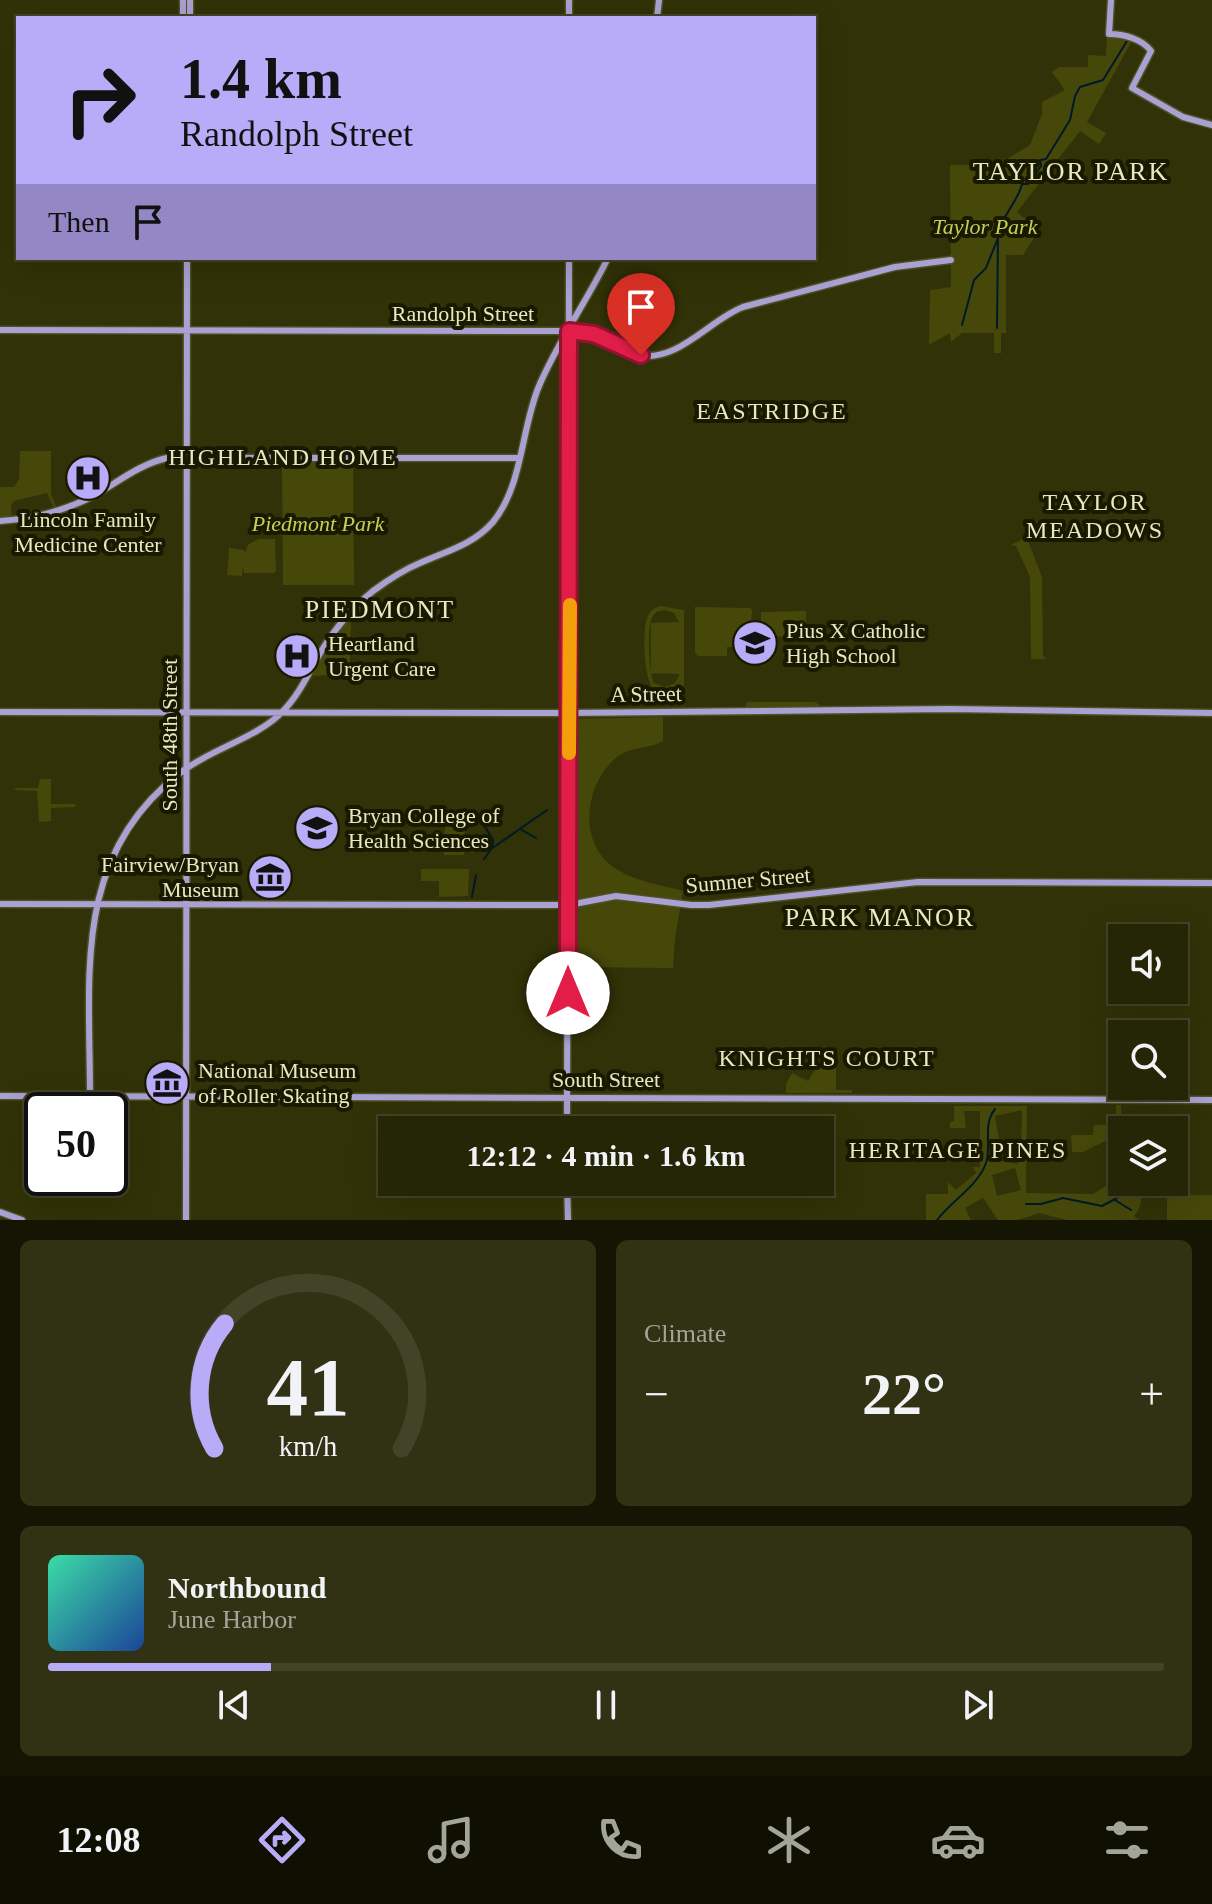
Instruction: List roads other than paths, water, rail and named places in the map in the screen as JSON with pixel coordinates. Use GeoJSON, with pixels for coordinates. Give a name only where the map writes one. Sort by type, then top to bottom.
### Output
{"type":"FeatureCollection","features":[{"type":"Feature","properties":{"kind":"main road"},"geometry":{"type":"LineString","coordinates":[[1109,2],[1109,34],[1127,36],[1150,50],[1132,88],[1187,119],[1212,125]]}},
{"type":"Feature","properties":{"kind":"main road","name":"South 48th Street"},"geometry":{"type":"LineString","coordinates":[[184,1220],[188,713],[187,260]]}},
{"type":"Feature","properties":{"kind":"main road"},"geometry":{"type":"LineString","coordinates":[[567,1116],[569,260]]}},
{"type":"Feature","properties":{"kind":"main road"},"geometry":{"type":"LineString","coordinates":[[90,1092],[91,944],[96,904],[105,873],[132,823],[158,792],[187,767],[283,712],[333,633],[383,583],[411,567],[468,544],[490,524],[509,494],[537,392],[607,260]]}},
{"type":"Feature","properties":{"kind":"main road","name":"Randolph Street"},"geometry":{"type":"LineString","coordinates":[[0,330],[569,331],[594,334],[636,354],[659,355],[675,349],[721,317],[743,307],[909,264],[951,260]]}},
{"type":"Feature","properties":{"kind":"main road"},"geometry":{"type":"LineString","coordinates":[[569,305],[575,309],[581,308]]}},
{"type":"Feature","properties":{"kind":"main road"},"geometry":{"type":"LineString","coordinates":[[0,521],[31,518],[85,500],[148,464],[167,458],[519,458]]}},
{"type":"Feature","properties":{"kind":"main road","name":"A Street"},"geometry":{"type":"LineString","coordinates":[[0,712],[569,713],[950,709],[1212,715]]}},
{"type":"Feature","properties":{"kind":"main road","name":"Sumner Street"},"geometry":{"type":"LineString","coordinates":[[0,904],[569,905],[595,898],[628,896],[709,905],[918,882],[1212,883]]}},
{"type":"Feature","properties":{"kind":"main road","name":"South Street"},"geometry":{"type":"LineString","coordinates":[[0,1096],[24,1096]]}},
{"type":"Feature","properties":{"kind":"main road","name":"South Street"},"geometry":{"type":"LineString","coordinates":[[128,1096],[1212,1100]]}},
{"type":"Feature","properties":{"kind":"main road"},"geometry":{"type":"LineString","coordinates":[[567,1196],[568,1220]]}},
{"type":"Feature","properties":{"kind":"main road"},"geometry":{"type":"LineString","coordinates":[[0,1212],[22,1220]]}},
{"type":"Feature","properties":{"kind":"waterway"},"geometry":{"type":"LineString","coordinates":[[997,328],[998,234],[1003,221],[1022,184],[1028,184],[1041,166],[1040,160],[1046,159],[1070,120],[1080,87],[1103,80],[1127,41]]}},
{"type":"Feature","properties":{"kind":"waterway"},"geometry":{"type":"LineString","coordinates":[[962,325],[974,280],[986,268],[998,238]]}},
{"type":"Feature","properties":{"kind":"waterway"},"geometry":{"type":"LineString","coordinates":[[484,859],[491,849],[547,810]]}},
{"type":"Feature","properties":{"kind":"waterway"},"geometry":{"type":"LineString","coordinates":[[478,815],[493,840],[492,848]]}},
{"type":"Feature","properties":{"kind":"waterway"},"geometry":{"type":"LineString","coordinates":[[520,829],[536,838]]}},
{"type":"Feature","properties":{"kind":"waterway"},"geometry":{"type":"LineString","coordinates":[[472,897],[476,875]]}},
{"type":"Feature","properties":{"kind":"waterway"},"geometry":{"type":"LineString","coordinates":[[937,1220],[982,1171],[988,1156],[989,1122],[995,1109]]}},
{"type":"Feature","properties":{"kind":"waterway"},"geometry":{"type":"LineString","coordinates":[[1026,1204],[1041,1204],[1063,1198],[1102,1206],[1118,1196]]}},
{"type":"Feature","properties":{"kind":"waterway"},"geometry":{"type":"LineString","coordinates":[[1115,1200],[1131,1210]]}},
{"type":"Feature","properties":{"kind":"place","name":"Lincoln Family Medicine Center"},"geometry":{"type":"Point","coordinates":[88,478]}},
{"type":"Feature","properties":{"kind":"place","name":"Pius X Catholic High School"},"geometry":{"type":"Point","coordinates":[755,643]}},
{"type":"Feature","properties":{"kind":"place","name":"Heartland Urgent Care"},"geometry":{"type":"Point","coordinates":[297,656]}},
{"type":"Feature","properties":{"kind":"place","name":"Bryan College of Health Sciences"},"geometry":{"type":"Point","coordinates":[317,828]}},
{"type":"Feature","properties":{"kind":"place","name":"Fairview/Bryan Museum"},"geometry":{"type":"Point","coordinates":[270,877]}},
{"type":"Feature","properties":{"kind":"place","name":"National Museum of Roller Skating"},"geometry":{"type":"Point","coordinates":[167,1083]}},
{"type":"Feature","properties":{"kind":"district","name":"TAYLOR PARK"},"geometry":{"type":"Point","coordinates":[1071,171]}},
{"type":"Feature","properties":{"kind":"district","name":"EASTRIDGE"},"geometry":{"type":"Point","coordinates":[772,411]}},
{"type":"Feature","properties":{"kind":"district","name":"HIGHLAND HOME"},"geometry":{"type":"Point","coordinates":[283,457]}},
{"type":"Feature","properties":{"kind":"district","name":"TAYLOR MEADOWS"},"geometry":{"type":"Point","coordinates":[1095,516]}},
{"type":"Feature","properties":{"kind":"district","name":"PIEDMONT"},"geometry":{"type":"Point","coordinates":[380,609]}},
{"type":"Feature","properties":{"kind":"district","name":"PARK MANOR"},"geometry":{"type":"Point","coordinates":[880,917]}},
{"type":"Feature","properties":{"kind":"district","name":"KNIGHTS COURT"},"geometry":{"type":"Point","coordinates":[827,1058]}},
{"type":"Feature","properties":{"kind":"district","name":"HERITAGE PINES"},"geometry":{"type":"Point","coordinates":[958,1150]}},
{"type":"Feature","properties":{"kind":"park label","name":"Taylor Park"},"geometry":{"type":"Point","coordinates":[985,226]}},
{"type":"Feature","properties":{"kind":"park label","name":"Piedmont Park"},"geometry":{"type":"Point","coordinates":[318,523]}}]}
